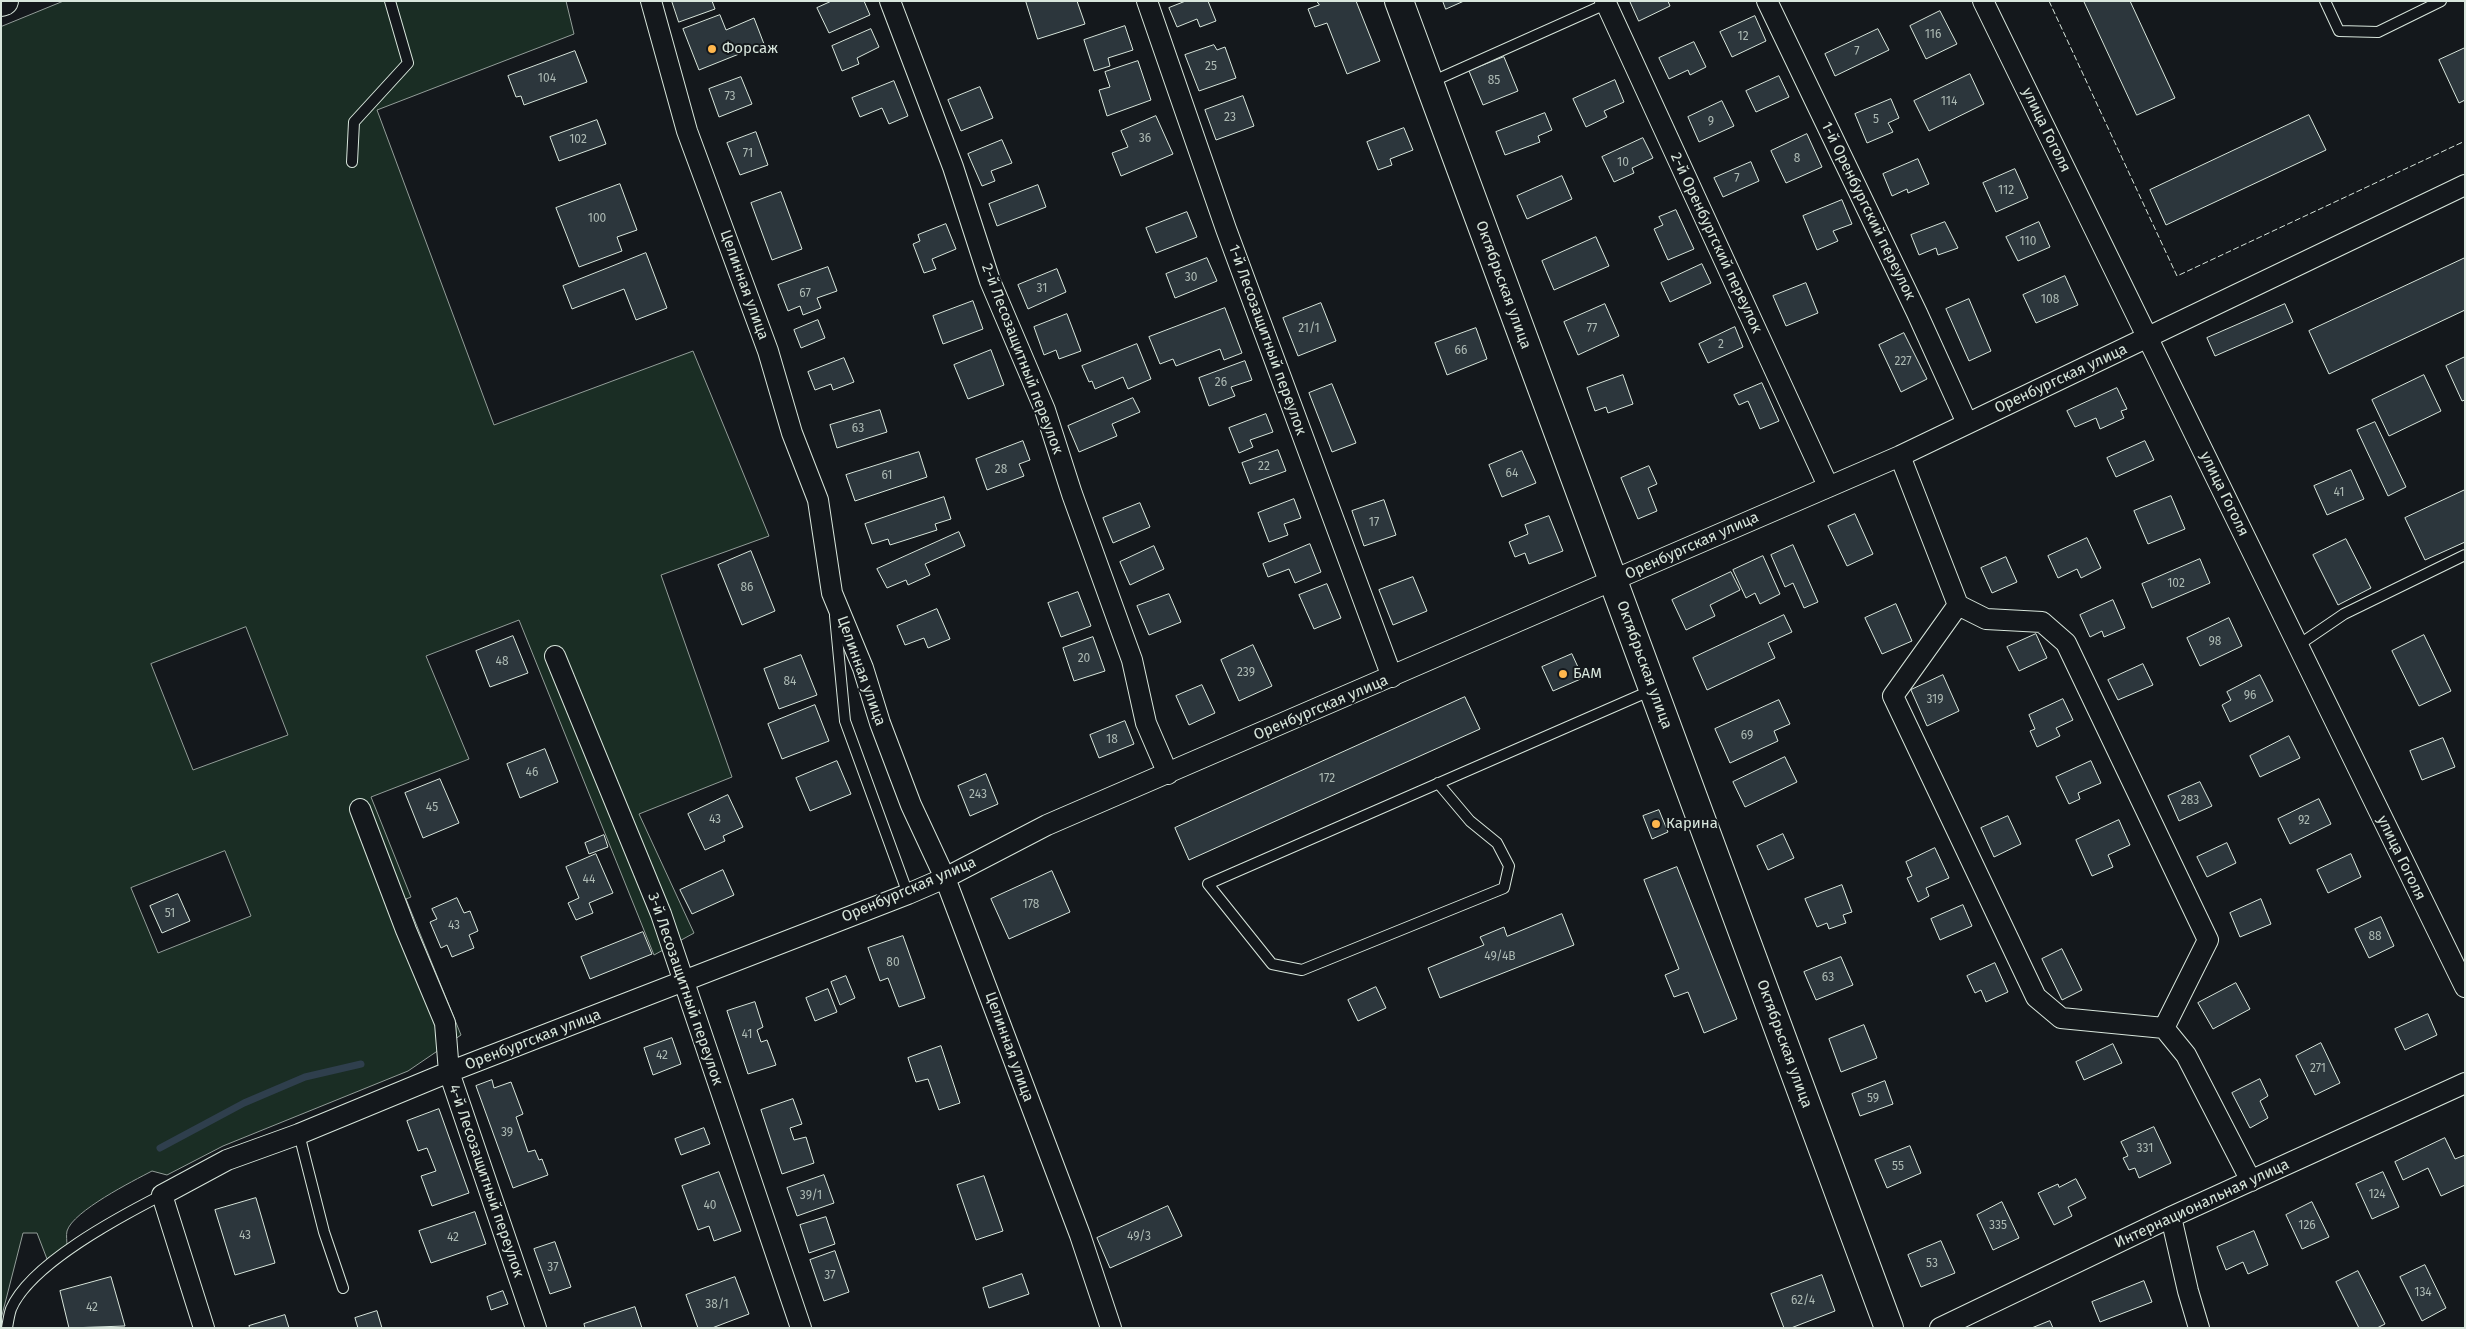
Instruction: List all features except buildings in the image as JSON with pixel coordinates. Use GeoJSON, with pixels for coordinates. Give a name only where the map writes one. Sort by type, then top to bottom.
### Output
{"type":"FeatureCollection","features":[{"type":"Feature","properties":{"kind":"street","name":"Целинная улица"},"geometry":{"type":"LineString","coordinates":[[651,1],[687,131],[768,351],[792,433],[818,500],[832,593],[864,668],[880,722],[911,805],[945,878],[1080,1235],[1111,1328]]}},
{"type":"Feature","properties":{"kind":"street","name":"2-й Лесозащитный переулок"},"geometry":{"type":"LineString","coordinates":[[890,1],[953,167],[990,281],[1045,410],[1072,494],[1132,660],[1146,723],[1168,774]]}},
{"type":"Feature","properties":{"kind":"street","name":"1-й Лесозащитный переулок"},"geometry":{"type":"LineString","coordinates":[[1146,1],[1230,238],[1392,677]]}},
{"type":"Feature","properties":{"kind":"street","name":"Октябрьская улица"},"geometry":{"type":"LineString","coordinates":[[1399,1],[1889,1328]]}},
{"type":"Feature","properties":{"kind":"street","name":"1-й Оренбургский переулок"},"geometry":{"type":"LineString","coordinates":[[1767,1],[1917,313],[1967,423]]}},
{"type":"Feature","properties":{"kind":"street","name":"улица Гоголя"},"geometry":{"type":"LineString","coordinates":[[1983,1],[2465,987]]}},
{"type":"Feature","properties":{"kind":"street","name":"2-й Оренбургский переулок"},"geometry":{"type":"LineString","coordinates":[[1607,2],[1828,486]]}},
{"type":"Feature","properties":{"kind":"street","name":"Оренбургская улица"},"geometry":{"type":"LineString","coordinates":[[162,1195],[226,1160],[299,1134],[449,1072],[684,982],[945,878],[1047,825],[1900,456],[2465,185]]}},
{"type":"Feature","properties":{"kind":"street"},"geometry":{"type":"LineString","coordinates":[[1900,456],[1958,604],[1986,619],[2042,622],[2066,642],[2208,940],[2164,1028]]}},
{"type":"Feature","properties":{"kind":"street"},"geometry":{"type":"LineString","coordinates":[[1958,604],[1893,696],[2036,997],[2061,1018],[2164,1028],[2186,1055],[2251,1181]]}},
{"type":"Feature","properties":{"kind":"street","name":"3-й Лесозащитный переулок"},"geometry":{"type":"LineString","coordinates":[[555,656],[657,905],[684,982],[796,1327]]}},
{"type":"Feature","properties":{"kind":"street","name":"4-й Лесозащитный переулок"},"geometry":{"type":"LineString","coordinates":[[360,809],[406,930],[445,1023],[449,1072],[536,1328]]}},
{"type":"Feature","properties":{"kind":"street","name":"Интернациональная улица"},"geometry":{"type":"LineString","coordinates":[[1940,1328],[2171,1218],[2465,1083]]}},
{"type":"Feature","properties":{"kind":"street"},"geometry":{"type":"LineString","coordinates":[[162,1195],[204,1328]]}},
{"type":"Feature","properties":{"kind":"street"},"geometry":{"type":"LineString","coordinates":[[2171,1218],[2188,1291],[2199,1328]]}},
{"type":"Feature","properties":{"kind":"lane"},"geometry":{"type":"LineString","coordinates":[[352,162],[354,122],[408,63],[390,1]]}},
{"type":"Feature","properties":{"kind":"lane"},"geometry":{"type":"LineString","coordinates":[[2326,1],[2339,31],[2378,32],[2441,1]]}},
{"type":"Feature","properties":{"kind":"lane"},"geometry":{"type":"LineString","coordinates":[[1428,83],[1607,2]]}},
{"type":"Feature","properties":{"kind":"lane"},"geometry":{"type":"LineString","coordinates":[[2297,646],[2344,614],[2465,555]]}},
{"type":"Feature","properties":{"kind":"lane"},"geometry":{"type":"LineString","coordinates":[[832,593],[846,721],[908,894]]}},
{"type":"Feature","properties":{"kind":"lane"},"geometry":{"type":"LineString","coordinates":[[1438,783],[1470,821],[1497,843],[1509,866],[1504,888],[1302,970],[1272,964],[1208,884],[1438,783],[1653,690]]}},
{"type":"Feature","properties":{"kind":"lane"},"geometry":{"type":"LineString","coordinates":[[299,1134],[324,1232],[343,1288]]}},
{"type":"Feature","properties":{"kind":"lane"},"geometry":{"type":"LineString","coordinates":[[7,1328],[11,1309],[28,1283],[113,1220],[162,1195]]}},
{"type":"Feature","properties":{"kind":"green space"},"geometry":{"type":"Polygon","coordinates":[[[64,1],[566,1],[574,34],[377,110],[494,425],[693,351],[769,536],[661,575],[732,777],[639,814],[694,933],[654,955],[519,620],[426,656],[469,759],[371,797],[411,897],[406,899],[461,1035],[408,1071],[223,1146],[167,1175],[152,1171],[105,1197],[80,1215],[67,1231],[67,1246],[47,1259],[37,1233],[23,1233],[1,1319],[1,27],[64,1]],[[246,627],[151,664],[193,770],[288,735],[246,627]],[[225,851],[131,888],[158,953],[251,916],[225,851]]]}},
{"type":"Feature","properties":{"kind":"waterway"},"geometry":{"type":"LineString","coordinates":[[160,1148],[244,1103],[305,1077],[361,1064]]}},
{"type":"Feature","properties":{"kind":"fence"},"geometry":{"type":"LineString","coordinates":[[2049,1],[2177,276],[2465,141]]}},
{"type":"Feature","properties":{"kind":"place","name":"Форсаж"},"geometry":{"type":"Point","coordinates":[712,49]}},
{"type":"Feature","properties":{"kind":"place","name":"БАМ"},"geometry":{"type":"Point","coordinates":[1563,674]}},
{"type":"Feature","properties":{"kind":"place","name":"Карина"},"geometry":{"type":"Point","coordinates":[1656,824]}}]}
